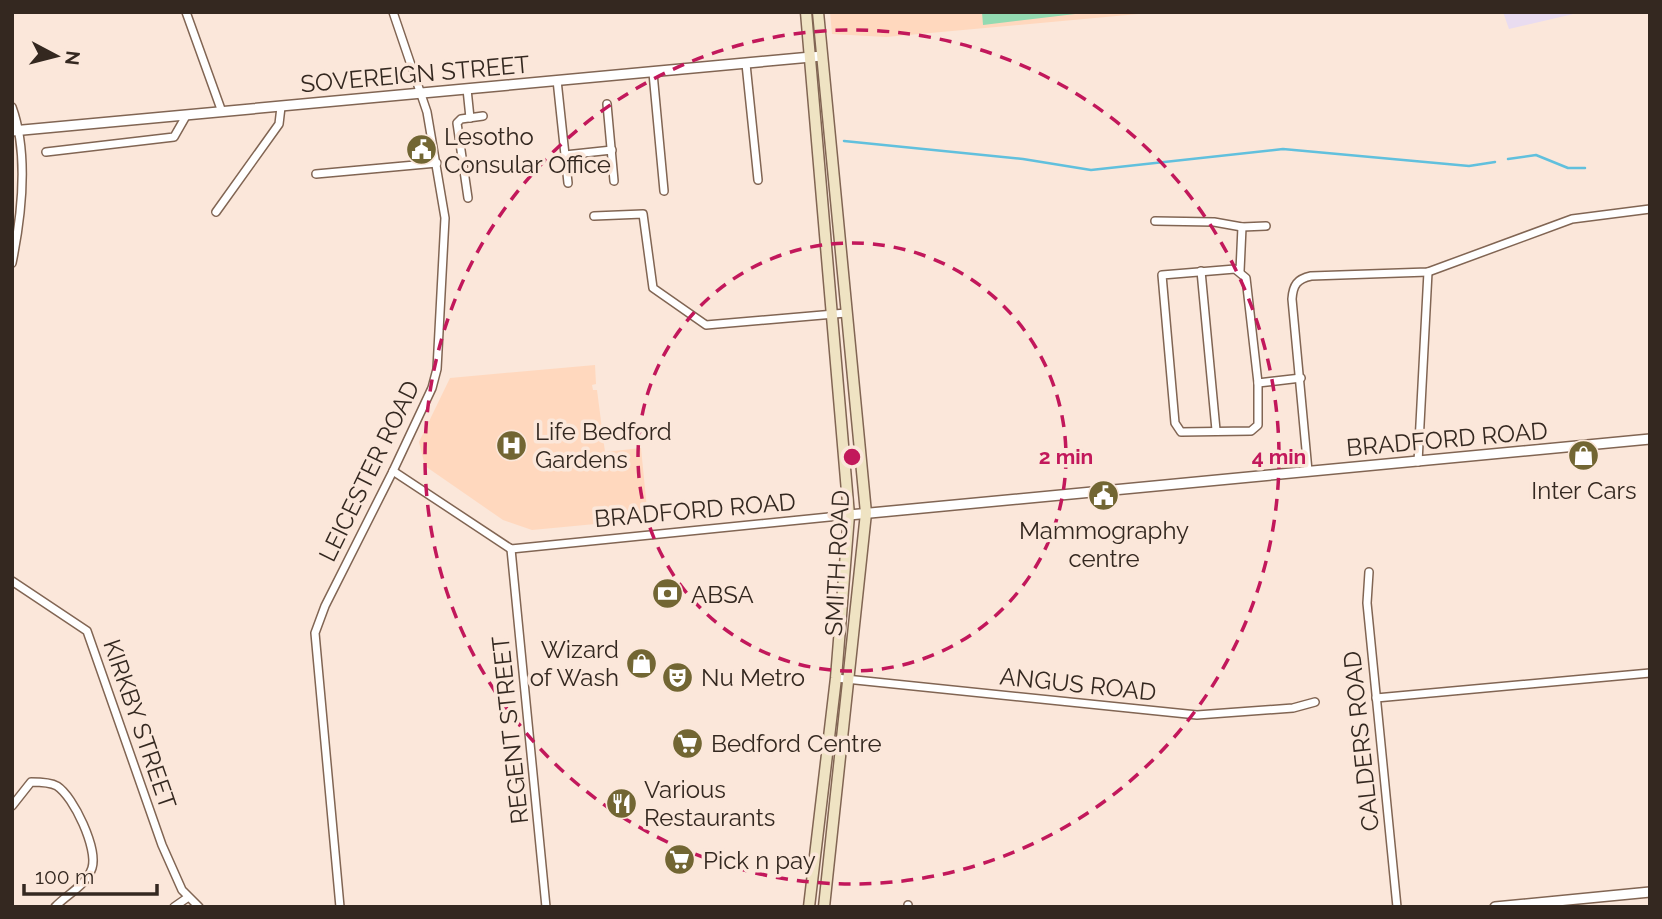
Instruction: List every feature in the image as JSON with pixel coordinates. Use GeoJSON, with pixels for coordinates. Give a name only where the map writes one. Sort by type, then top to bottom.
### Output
{"type":"FeatureCollection","features":[{"type":"Feature","properties":{"kind":"main road","name":"SMITH ROAD"},"geometry":{"type":"LineString","coordinates":[[806,12],[849,515],[836,678],[809,907]]}},
{"type":"Feature","properties":{"kind":"main road","name":"SMITH ROAD"},"geometry":{"type":"LineString","coordinates":[[818,12],[866,513],[824,907]]}},
{"type":"Feature","properties":{"kind":"street"},"geometry":{"type":"LineString","coordinates":[[187,12],[222,112]]}},
{"type":"Feature","properties":{"kind":"street","name":"LEICESTER ROAD"},"geometry":{"type":"LineString","coordinates":[[340,907],[315,633],[325,606],[432,388],[437,369],[446,228],[437,163],[422,94],[393,12]]}},
{"type":"Feature","properties":{"kind":"street","name":"SOVEREIGN STREET"},"geometry":{"type":"LineString","coordinates":[[16,130],[822,56]]}},
{"type":"Feature","properties":{"kind":"street"},"geometry":{"type":"LineString","coordinates":[[746,64],[758,180]]}},
{"type":"Feature","properties":{"kind":"street"},"geometry":{"type":"LineString","coordinates":[[653,73],[664,191]]}},
{"type":"Feature","properties":{"kind":"street"},"geometry":{"type":"LineString","coordinates":[[557,80],[568,183]]}},
{"type":"Feature","properties":{"kind":"street"},"geometry":{"type":"LineString","coordinates":[[467,89],[470,118]]}},
{"type":"Feature","properties":{"kind":"street"},"geometry":{"type":"LineString","coordinates":[[607,104],[614,181]]}},
{"type":"Feature","properties":{"kind":"street"},"geometry":{"type":"LineString","coordinates":[[12,107],[20,198],[12,263]]}},
{"type":"Feature","properties":{"kind":"street"},"geometry":{"type":"LineString","coordinates":[[216,212],[279,124],[281,107]]}},
{"type":"Feature","properties":{"kind":"street"},"geometry":{"type":"LineString","coordinates":[[46,152],[174,137],[186,116]]}},
{"type":"Feature","properties":{"kind":"street"},"geometry":{"type":"LineString","coordinates":[[468,198],[456,126],[459,120],[483,116]]}},
{"type":"Feature","properties":{"kind":"street"},"geometry":{"type":"LineString","coordinates":[[565,155],[612,150]]}},
{"type":"Feature","properties":{"kind":"street"},"geometry":{"type":"LineString","coordinates":[[316,174],[437,163]]}},
{"type":"Feature","properties":{"kind":"street"},"geometry":{"type":"LineString","coordinates":[[1307,471],[1301,378],[1292,299],[1298,281],[1311,276],[1428,272],[1572,219],[1650,209]]}},
{"type":"Feature","properties":{"kind":"street"},"geometry":{"type":"LineString","coordinates":[[594,216],[643,214],[653,288],[706,325],[846,313]]}},
{"type":"Feature","properties":{"kind":"street"},"geometry":{"type":"LineString","coordinates":[[1155,221],[1214,222],[1242,228],[1266,226]]}},
{"type":"Feature","properties":{"kind":"street"},"geometry":{"type":"LineString","coordinates":[[1240,271],[1164,273],[1160,287],[1175,427],[1181,432],[1255,429],[1259,421],[1258,383],[1246,278],[1240,271],[1242,228]]}},
{"type":"Feature","properties":{"kind":"street"},"geometry":{"type":"LineString","coordinates":[[1201,271],[1216,430]]}},
{"type":"Feature","properties":{"kind":"street"},"geometry":{"type":"LineString","coordinates":[[1418,461],[1428,272]]}},
{"type":"Feature","properties":{"kind":"street"},"geometry":{"type":"LineString","coordinates":[[1258,383],[1301,378]]}},
{"type":"Feature","properties":{"kind":"street","name":"BRADFORD ROAD"},"geometry":{"type":"LineString","coordinates":[[511,549],[1650,439]]}},
{"type":"Feature","properties":{"kind":"street"},"geometry":{"type":"LineString","coordinates":[[393,471],[511,549]]}},
{"type":"Feature","properties":{"kind":"street","name":"REGENT STREET"},"geometry":{"type":"LineString","coordinates":[[511,549],[546,907]]}},
{"type":"Feature","properties":{"kind":"street","name":"CALDERS ROAD"},"geometry":{"type":"LineString","coordinates":[[1369,572],[1367,603],[1397,907]]}},
{"type":"Feature","properties":{"kind":"street","name":"KIRKBY STREET"},"geometry":{"type":"LineString","coordinates":[[12,581],[88,631],[173,872],[187,898],[199,907]]}},
{"type":"Feature","properties":{"kind":"street"},"geometry":{"type":"LineString","coordinates":[[1376,698],[1650,673]]}},
{"type":"Feature","properties":{"kind":"street","name":"ANGUS ROAD"},"geometry":{"type":"LineString","coordinates":[[836,678],[1197,715],[1293,708],[1315,702]]}},
{"type":"Feature","properties":{"kind":"street"},"geometry":{"type":"LineString","coordinates":[[12,806],[31,782],[50,784],[58,787],[72,802],[84,828],[93,855],[91,871],[81,885],[55,907]]}},
{"type":"Feature","properties":{"kind":"street"},"geometry":{"type":"LineString","coordinates":[[1495,907],[1650,892]]}},
{"type":"Feature","properties":{"kind":"street"},"geometry":{"type":"LineString","coordinates":[[174,907],[187,898]]}},
{"type":"Feature","properties":{"kind":"shaded area"},"geometry":{"type":"Polygon","coordinates":[[[830,12],[1160,12],[886,37],[832,34],[830,12]]]}},
{"type":"Feature","properties":{"kind":"shaded area"},"geometry":{"type":"Polygon","coordinates":[[[1503,12],[1582,12],[1509,29],[1503,12]]]}},
{"type":"Feature","properties":{"kind":"shaded area","name":"Life Bedford Gardens"},"geometry":{"type":"Polygon","coordinates":[[[595,365],[596,384],[592,385],[593,390],[597,390],[605,452],[641,448],[648,519],[532,530],[503,520],[425,466],[419,442],[450,378],[595,365]]]}},
{"type":"Feature","properties":{"kind":"green space"},"geometry":{"type":"Polygon","coordinates":[[[982,12],[1092,12],[983,25],[982,12]]]}},
{"type":"Feature","properties":{"kind":"waterway"},"geometry":{"type":"LineString","coordinates":[[844,141],[1023,159],[1091,170],[1283,149],[1469,166],[1495,162]]}},
{"type":"Feature","properties":{"kind":"waterway"},"geometry":{"type":"LineString","coordinates":[[1508,159],[1536,155],[1568,168],[1585,168]]}},
{"type":"Feature","properties":{"kind":"place","name":"Lesotho Consular Office"},"geometry":{"type":"Point","coordinates":[421,150]}},
{"type":"Feature","properties":{"kind":"place","name":"Life Bedford Gardens"},"geometry":{"type":"Point","coordinates":[512,445]}},
{"type":"Feature","properties":{"kind":"place","name":"Inter Cars"},"geometry":{"type":"Point","coordinates":[1584,456]}},
{"type":"Feature","properties":{"kind":"place","name":"Mammography centre"},"geometry":{"type":"Point","coordinates":[1104,496]}},
{"type":"Feature","properties":{"kind":"place","name":"ABSA"},"geometry":{"type":"Point","coordinates":[668,594]}},
{"type":"Feature","properties":{"kind":"place","name":"Wizard of Wash"},"geometry":{"type":"Point","coordinates":[642,663]}},
{"type":"Feature","properties":{"kind":"place","name":"Nu Metro"},"geometry":{"type":"Point","coordinates":[678,677]}},
{"type":"Feature","properties":{"kind":"place","name":"Bedford Centre"},"geometry":{"type":"Point","coordinates":[688,743]}},
{"type":"Feature","properties":{"kind":"place","name":"Various Restaurants"},"geometry":{"type":"Point","coordinates":[621,803]}},
{"type":"Feature","properties":{"kind":"place","name":"Pick n pay"},"geometry":{"type":"Point","coordinates":[680,860]}}]}
